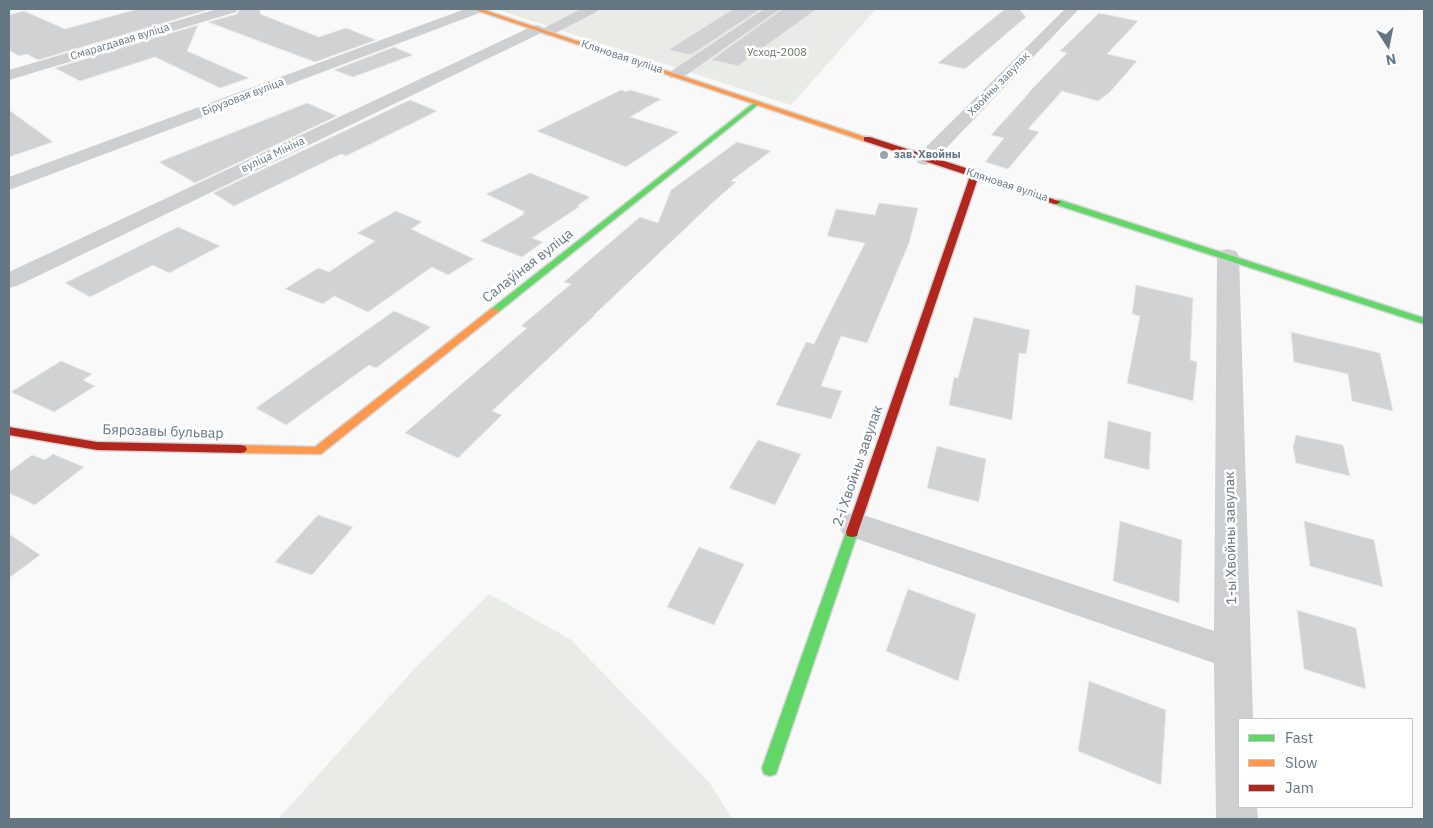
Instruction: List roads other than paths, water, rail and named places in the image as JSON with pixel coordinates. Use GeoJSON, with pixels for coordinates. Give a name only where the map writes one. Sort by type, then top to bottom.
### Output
{"type":"FeatureCollection","features":[{"type":"Feature","properties":{"kind":"street","name":"Смарагдавая вуліца"},"geometry":{"type":"LineString","coordinates":[[9,75],[231,9]]}},
{"type":"Feature","properties":{"kind":"street","name":"Кляновая вуліца"},"geometry":{"type":"LineString","coordinates":[[476,9],[926,159],[1424,321]]}},
{"type":"Feature","properties":{"kind":"street","name":"Бірузовая вуліца"},"geometry":{"type":"LineString","coordinates":[[9,184],[476,9]]}},
{"type":"Feature","properties":{"kind":"street","name":"вуліца Мініна"},"geometry":{"type":"LineString","coordinates":[[9,281],[591,9]]}},
{"type":"Feature","properties":{"kind":"street"},"geometry":{"type":"LineString","coordinates":[[676,75],[772,9]]}},
{"type":"Feature","properties":{"kind":"street","name":"Хвойны завулак"},"geometry":{"type":"LineString","coordinates":[[926,159],[1072,9]]}},
{"type":"Feature","properties":{"kind":"street","name":"Салаўіная вуліца"},"geometry":{"type":"LineString","coordinates":[[317,451],[757,103]]}},
{"type":"Feature","properties":{"kind":"street","name":"2-і Хвойны завулак"},"geometry":{"type":"LineString","coordinates":[[770,768],[975,174]]}},
{"type":"Feature","properties":{"kind":"street","name":"1-ы Хвойны завулак"},"geometry":{"type":"LineString","coordinates":[[1228,256],[1232,652],[1237,819]]}},
{"type":"Feature","properties":{"kind":"street","name":"Бярозавы бульвар"},"geometry":{"type":"LineString","coordinates":[[9,431],[97,446],[317,451]]}},
{"type":"Feature","properties":{"kind":"street"},"geometry":{"type":"LineString","coordinates":[[854,525],[1232,652]]}},
{"type":"Feature","properties":{"kind":"place","name":"зав. Хвойны"},"geometry":{"type":"Point","coordinates":[884,155]}},
{"type":"Feature","properties":{"kind":"park label","name":"Усход-2008"},"geometry":{"type":"Point","coordinates":[777,53]}}]}
